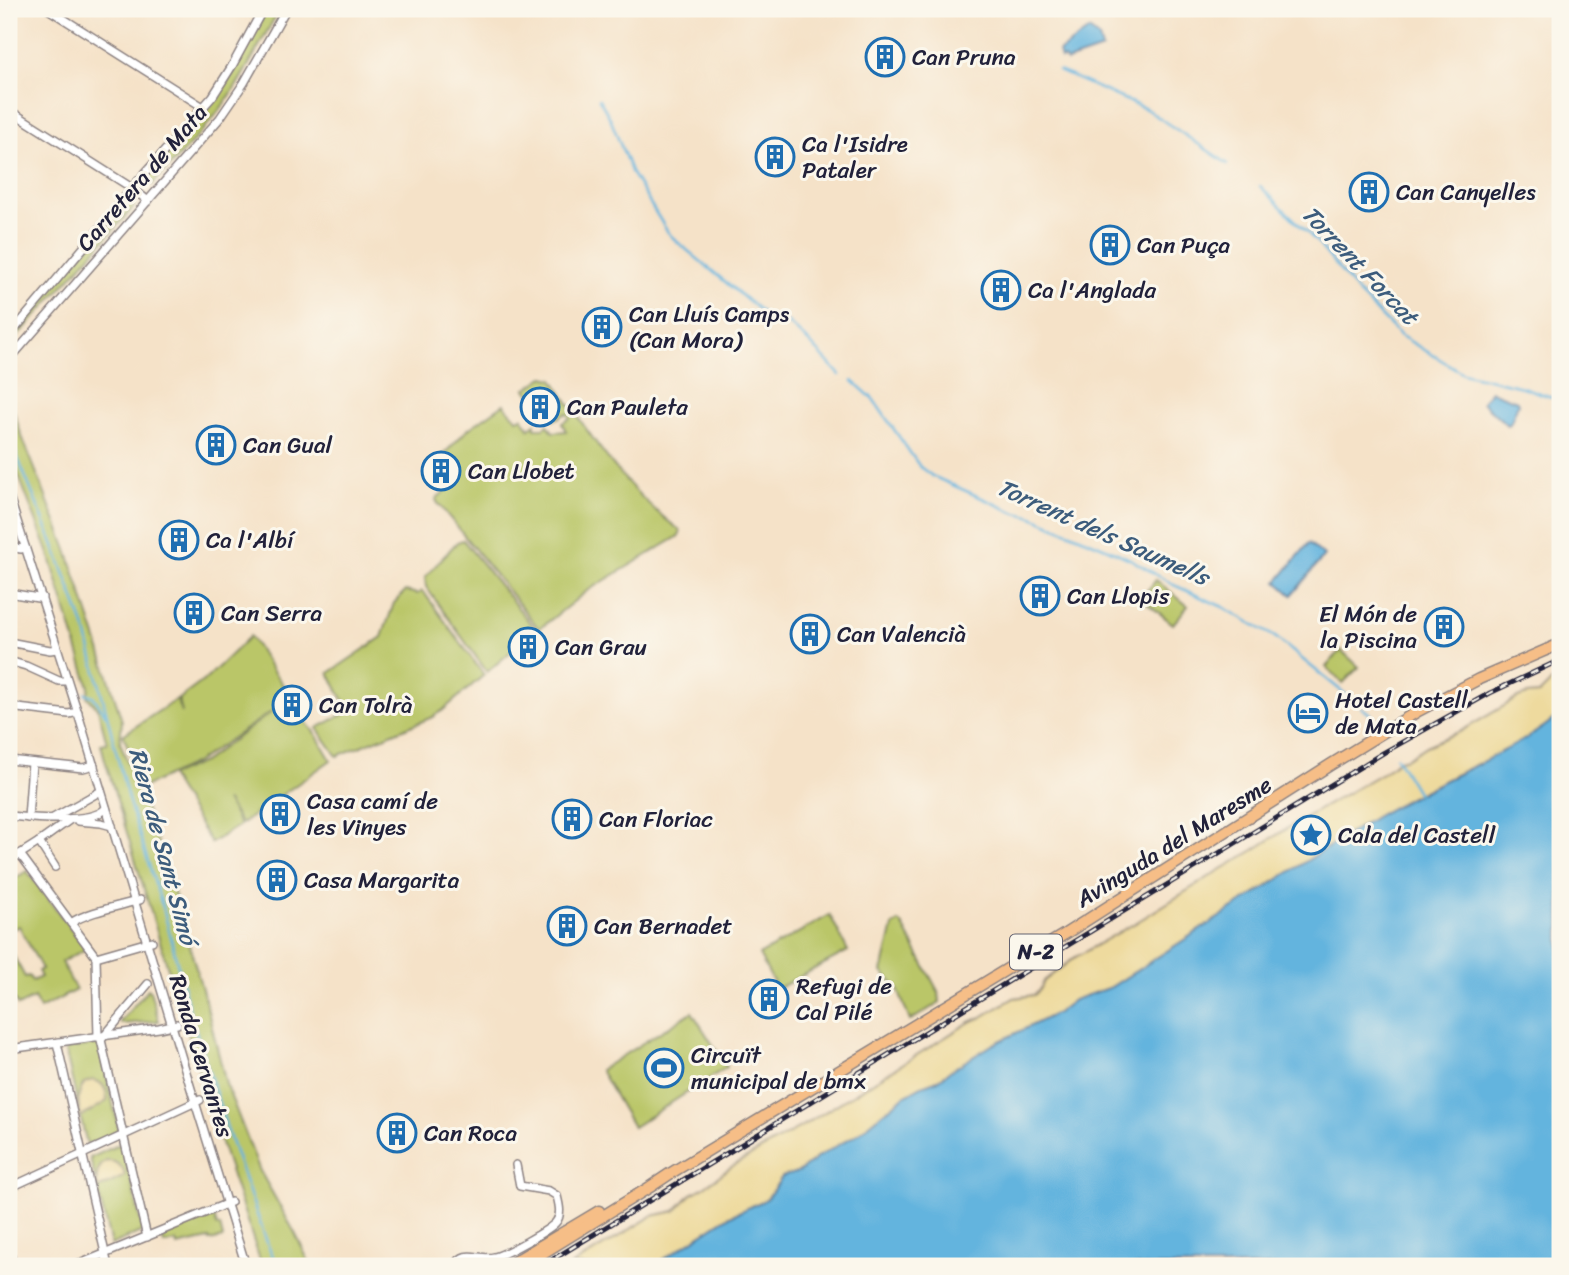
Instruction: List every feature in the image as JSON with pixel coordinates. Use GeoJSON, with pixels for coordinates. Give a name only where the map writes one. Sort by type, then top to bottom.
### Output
{"type":"FeatureCollection","features":[{"type":"Feature","properties":{"kind":"main road","name":"Avinguda del Maresme"},"geometry":{"type":"LineString","coordinates":[[522,1266],[1053,941],[1406,718],[1479,679],[1560,644]]}},
{"type":"Feature","properties":{"kind":"main road","name":"Avinguda del Maresme"},"geometry":{"type":"LineString","coordinates":[[507,1266],[649,1183],[671,1173]]}},
{"type":"Feature","properties":{"kind":"street"},"geometry":{"type":"LineString","coordinates":[[48,9],[203,107]]}},
{"type":"Feature","properties":{"kind":"street","name":"Carretera de Mata"},"geometry":{"type":"LineString","coordinates":[[9,336],[132,188],[213,96],[263,9]]}},
{"type":"Feature","properties":{"kind":"street","name":"Carretera de Mata"},"geometry":{"type":"LineString","coordinates":[[9,360],[232,102],[286,9]]}},
{"type":"Feature","properties":{"kind":"street"},"geometry":{"type":"LineString","coordinates":[[9,110],[132,188],[148,201]]}},
{"type":"Feature","properties":{"kind":"street","name":"Ronda Cervantes"},"geometry":{"type":"LineString","coordinates":[[9,496],[12,514],[42,597],[137,901],[246,1266]]}},
{"type":"Feature","properties":{"kind":"street"},"geometry":{"type":"LineString","coordinates":[[9,547],[25,547]]}},
{"type":"Feature","properties":{"kind":"street"},"geometry":{"type":"LineString","coordinates":[[9,593],[42,597]]}},
{"type":"Feature","properties":{"kind":"street"},"geometry":{"type":"LineString","coordinates":[[9,642],[57,649]]}},
{"type":"Feature","properties":{"kind":"street"},"geometry":{"type":"LineString","coordinates":[[9,661],[59,681],[67,681]]}},
{"type":"Feature","properties":{"kind":"street"},"geometry":{"type":"LineString","coordinates":[[9,708],[69,714],[78,712]]}},
{"type":"Feature","properties":{"kind":"street"},"geometry":{"type":"LineString","coordinates":[[9,760],[86,768],[94,765]]}},
{"type":"Feature","properties":{"kind":"street"},"geometry":{"type":"LineString","coordinates":[[28,817],[32,763]]}},
{"type":"Feature","properties":{"kind":"street"},"geometry":{"type":"LineString","coordinates":[[50,819],[101,791]]}},
{"type":"Feature","properties":{"kind":"street"},"geometry":{"type":"LineString","coordinates":[[9,861],[71,819],[98,814],[106,807]]}},
{"type":"Feature","properties":{"kind":"street"},"geometry":{"type":"LineString","coordinates":[[9,816],[71,819],[112,826]]}},
{"type":"Feature","properties":{"kind":"street"},"geometry":{"type":"LineString","coordinates":[[39,842],[55,867]]}},
{"type":"Feature","properties":{"kind":"street"},"geometry":{"type":"LineString","coordinates":[[20,854],[96,957],[101,1041],[147,1237]]}},
{"type":"Feature","properties":{"kind":"street"},"geometry":{"type":"LineString","coordinates":[[71,923],[137,901]]}},
{"type":"Feature","properties":{"kind":"street"},"geometry":{"type":"LineString","coordinates":[[96,957],[149,942]]}},
{"type":"Feature","properties":{"kind":"street"},"geometry":{"type":"LineString","coordinates":[[102,1036],[148,984]]}},
{"type":"Feature","properties":{"kind":"street"},"geometry":{"type":"LineString","coordinates":[[9,1049],[174,1024]]}},
{"type":"Feature","properties":{"kind":"street"},"geometry":{"type":"LineString","coordinates":[[57,1043],[108,1266]]}},
{"type":"Feature","properties":{"kind":"street"},"geometry":{"type":"LineString","coordinates":[[9,1188],[198,1101]]}},
{"type":"Feature","properties":{"kind":"street"},"geometry":{"type":"LineString","coordinates":[[455,1266],[466,1256],[486,1259],[506,1253],[556,1222],[559,1214],[557,1196],[549,1191],[520,1186],[516,1166]]}},
{"type":"Feature","properties":{"kind":"street"},"geometry":{"type":"LineString","coordinates":[[75,1266],[229,1203]]}},
{"type":"Feature","properties":{"kind":"street"},"geometry":{"type":"LineString","coordinates":[[9,1251],[14,1266]]}},
{"type":"Feature","properties":{"kind":"green space"},"geometry":{"type":"Polygon","coordinates":[[[267,9],[280,9],[228,99],[186,149],[152,185],[148,184],[146,182],[150,174],[233,73],[267,9]]]}},
{"type":"Feature","properties":{"kind":"green space"},"geometry":{"type":"Polygon","coordinates":[[[130,201],[134,207],[9,346],[9,339],[130,201]]]}},
{"type":"Feature","properties":{"kind":"green space"},"geometry":{"type":"Polygon","coordinates":[[[544,377],[553,379],[580,421],[626,480],[681,531],[679,536],[587,591],[539,629],[436,499],[461,477],[443,455],[467,430],[504,404],[517,419],[522,417],[529,428],[535,424],[535,428],[548,425],[553,432],[566,431],[562,423],[570,418],[567,413],[554,420],[550,415],[556,411],[545,394],[534,401],[526,389],[544,377]]]}},
{"type":"Feature","properties":{"kind":"green space"},"geometry":{"type":"Polygon","coordinates":[[[11,403],[66,547],[97,640],[122,721],[120,742],[178,905],[226,1084],[260,1171],[311,1266],[262,1266],[220,1140],[105,760],[101,744],[107,743],[98,709],[87,696],[89,687],[49,554],[9,451],[11,403]]]}},
{"type":"Feature","properties":{"kind":"green space"},"geometry":{"type":"Polygon","coordinates":[[[463,540],[536,630],[487,672],[426,587],[425,577],[457,542],[463,540]]]}},
{"type":"Feature","properties":{"kind":"green space"},"geometry":{"type":"Polygon","coordinates":[[[1156,580],[1188,606],[1173,624],[1141,598],[1156,580]]]}},
{"type":"Feature","properties":{"kind":"green space"},"geometry":{"type":"Polygon","coordinates":[[[405,591],[418,594],[421,591],[425,594],[484,675],[435,716],[337,756],[317,728],[349,711],[329,673],[382,637],[394,603],[405,591]]]}},
{"type":"Feature","properties":{"kind":"green space"},"geometry":{"type":"Polygon","coordinates":[[[250,636],[292,697],[282,705],[288,714],[296,709],[331,760],[241,824],[226,800],[240,825],[211,843],[170,776],[203,762],[277,708],[195,763],[144,787],[123,735],[177,699],[182,713],[179,699],[207,678],[250,636]]]}},
{"type":"Feature","properties":{"kind":"green space"},"geometry":{"type":"Polygon","coordinates":[[[1341,650],[1359,667],[1343,683],[1326,667],[1341,650]]]}},
{"type":"Feature","properties":{"kind":"green space"},"geometry":{"type":"Polygon","coordinates":[[[27,871],[86,949],[61,962],[76,990],[40,1009],[34,998],[18,1006],[9,990],[9,948],[25,977],[29,976],[32,981],[41,977],[38,971],[42,969],[19,926],[9,931],[9,882],[27,871]]]}},
{"type":"Feature","properties":{"kind":"green space"},"geometry":{"type":"Polygon","coordinates":[[[830,915],[848,951],[777,989],[759,955],[830,915]]]}},
{"type":"Feature","properties":{"kind":"green space"},"geometry":{"type":"Polygon","coordinates":[[[899,922],[939,993],[940,1002],[910,1021],[897,987],[882,972],[893,926],[899,922]]]}},
{"type":"Feature","properties":{"kind":"green space"},"geometry":{"type":"Polygon","coordinates":[[[148,989],[159,1021],[122,1024],[120,1022],[148,989]]]}},
{"type":"Feature","properties":{"kind":"green space","name":"Circuït municipal de bmx"},"geometry":{"type":"Polygon","coordinates":[[[692,1012],[727,1067],[633,1127],[600,1070],[692,1012]]]}},
{"type":"Feature","properties":{"kind":"green space"},"geometry":{"type":"Polygon","coordinates":[[[99,1044],[119,1130],[87,1145],[65,1049],[99,1044]]]}},
{"type":"Feature","properties":{"kind":"green space"},"geometry":{"type":"Polygon","coordinates":[[[122,1143],[143,1231],[111,1245],[90,1158],[122,1143]]]}},
{"type":"Feature","properties":{"kind":"green space"},"geometry":{"type":"Polygon","coordinates":[[[214,1216],[223,1238],[177,1246],[176,1242],[164,1244],[162,1237],[214,1216]]]}},
{"type":"Feature","properties":{"kind":"sand"},"geometry":{"type":"Polygon","coordinates":[[[1560,677],[1560,714],[1539,731],[1375,817],[1111,987],[1074,1000],[1057,1013],[994,1044],[938,1080],[904,1096],[859,1133],[800,1171],[782,1177],[767,1199],[728,1217],[653,1266],[571,1266],[652,1216],[675,1211],[690,1195],[731,1167],[970,1022],[1014,998],[1034,995],[1044,981],[1074,958],[1382,773],[1399,760],[1461,731],[1518,698],[1539,694],[1560,677]]]}},
{"type":"Feature","properties":{"kind":"sand"},"geometry":{"type":"Polygon","coordinates":[[[93,1080],[104,1087],[107,1101],[81,1117],[78,1104],[80,1092],[84,1083],[93,1080]]]}},
{"type":"Feature","properties":{"kind":"sand"},"geometry":{"type":"Polygon","coordinates":[[[107,1161],[119,1165],[125,1176],[98,1189],[98,1173],[107,1161]]]}},
{"type":"Feature","properties":{"kind":"water"},"geometry":{"type":"Polygon","coordinates":[[[1089,30],[1099,38],[1102,49],[1067,61],[1061,59],[1059,52],[1089,30]]]}},
{"type":"Feature","properties":{"kind":"water"},"geometry":{"type":"Polygon","coordinates":[[[1491,391],[1517,401],[1510,424],[1507,425],[1482,402],[1491,391]]]}},
{"type":"Feature","properties":{"kind":"water"},"geometry":{"type":"Polygon","coordinates":[[[1309,543],[1324,556],[1292,595],[1277,582],[1309,543]]]}},
{"type":"Feature","properties":{"kind":"water"},"geometry":{"type":"Polygon","coordinates":[[[1560,714],[1560,1266],[653,1266],[728,1217],[767,1199],[782,1177],[800,1171],[859,1133],[904,1096],[938,1080],[994,1044],[1057,1013],[1074,1000],[1111,987],[1375,817],[1518,743],[1560,714]]]}},
{"type":"Feature","properties":{"kind":"waterway","name":"Torrent Forcat"},"geometry":{"type":"LineString","coordinates":[[1059,71],[1146,109],[1228,164]]}},
{"type":"Feature","properties":{"kind":"waterway","name":"Torrent dels Saumells"},"geometry":{"type":"LineString","coordinates":[[599,99],[610,118],[632,174],[667,231],[771,320],[788,323],[840,375]]}},
{"type":"Feature","properties":{"kind":"waterway","name":"Torrent Forcat"},"geometry":{"type":"LineString","coordinates":[[1260,186],[1316,241],[1359,294],[1401,336],[1463,373],[1522,387],[1560,400]]}},
{"type":"Feature","properties":{"kind":"waterway","name":"Torrent dels Saumells"},"geometry":{"type":"LineString","coordinates":[[853,381],[873,399],[920,467],[932,476],[1106,548],[1174,585],[1223,607],[1275,637],[1355,702]]}},
{"type":"Feature","properties":{"kind":"waterway","name":"Riera de Sant Simó"},"geometry":{"type":"LineString","coordinates":[[9,437],[86,631],[128,799],[165,915],[190,1013],[231,1141],[278,1266]]}},
{"type":"Feature","properties":{"kind":"waterway"},"geometry":{"type":"LineString","coordinates":[[85,693],[93,696],[106,715]]}},
{"type":"Feature","properties":{"kind":"waterway","name":"Torrent dels Saumells"},"geometry":{"type":"LineString","coordinates":[[1362,708],[1377,725]]}},
{"type":"Feature","properties":{"kind":"waterway"},"geometry":{"type":"LineString","coordinates":[[1396,757],[1418,794]]}},
{"type":"Feature","properties":{"kind":"railway"},"geometry":{"type":"LineString","coordinates":[[542,1266],[1383,753],[1490,693],[1560,660]]}},
{"type":"Feature","properties":{"kind":"place","name":"Can Pruna"},"geometry":{"type":"Point","coordinates":[885,57]}},
{"type":"Feature","properties":{"kind":"place","name":"Ca l'Isidre Pataler"},"geometry":{"type":"Point","coordinates":[775,157]}},
{"type":"Feature","properties":{"kind":"place","name":"Can Canyelles"},"geometry":{"type":"Point","coordinates":[1369,192]}},
{"type":"Feature","properties":{"kind":"place","name":"Can Puça"},"geometry":{"type":"Point","coordinates":[1110,245]}},
{"type":"Feature","properties":{"kind":"place","name":"Ca l'Anglada"},"geometry":{"type":"Point","coordinates":[1001,290]}},
{"type":"Feature","properties":{"kind":"place","name":"Can Lluís Camps (Can Mora)"},"geometry":{"type":"Point","coordinates":[602,327]}},
{"type":"Feature","properties":{"kind":"place","name":"Can Pauleta"},"geometry":{"type":"Point","coordinates":[540,407]}},
{"type":"Feature","properties":{"kind":"place","name":"Can Gual"},"geometry":{"type":"Point","coordinates":[216,445]}},
{"type":"Feature","properties":{"kind":"place","name":"Can Llobet"},"geometry":{"type":"Point","coordinates":[441,471]}},
{"type":"Feature","properties":{"kind":"place","name":"Ca l'Albí"},"geometry":{"type":"Point","coordinates":[179,540]}},
{"type":"Feature","properties":{"kind":"place","name":"Can Llopis"},"geometry":{"type":"Point","coordinates":[1040,596]}},
{"type":"Feature","properties":{"kind":"place","name":"Can Serra"},"geometry":{"type":"Point","coordinates":[194,613]}},
{"type":"Feature","properties":{"kind":"place","name":"El Món de la Piscina"},"geometry":{"type":"Point","coordinates":[1444,627]}},
{"type":"Feature","properties":{"kind":"place","name":"Can Valencià"},"geometry":{"type":"Point","coordinates":[810,634]}},
{"type":"Feature","properties":{"kind":"place","name":"Can Grau"},"geometry":{"type":"Point","coordinates":[528,647]}},
{"type":"Feature","properties":{"kind":"place","name":"Can Tolrà"},"geometry":{"type":"Point","coordinates":[292,705]}},
{"type":"Feature","properties":{"kind":"place","name":"Hotel Castell de Mata"},"geometry":{"type":"Point","coordinates":[1308,713]}},
{"type":"Feature","properties":{"kind":"place","name":"Casa camí de les Vinyes"},"geometry":{"type":"Point","coordinates":[280,814]}},
{"type":"Feature","properties":{"kind":"place","name":"Can Floriac"},"geometry":{"type":"Point","coordinates":[572,819]}},
{"type":"Feature","properties":{"kind":"place","name":"Cala del Castell"},"geometry":{"type":"Point","coordinates":[1311,835]}},
{"type":"Feature","properties":{"kind":"place","name":"Casa Margarita"},"geometry":{"type":"Point","coordinates":[277,880]}},
{"type":"Feature","properties":{"kind":"place","name":"Can Bernadet"},"geometry":{"type":"Point","coordinates":[567,926]}},
{"type":"Feature","properties":{"kind":"place","name":"Refugi de Cal Pilé"},"geometry":{"type":"Point","coordinates":[769,999]}},
{"type":"Feature","properties":{"kind":"place","name":"Circuït municipal de bmx"},"geometry":{"type":"Point","coordinates":[664,1068]}},
{"type":"Feature","properties":{"kind":"place","name":"Can Roca"},"geometry":{"type":"Point","coordinates":[397,1133]}}]}
